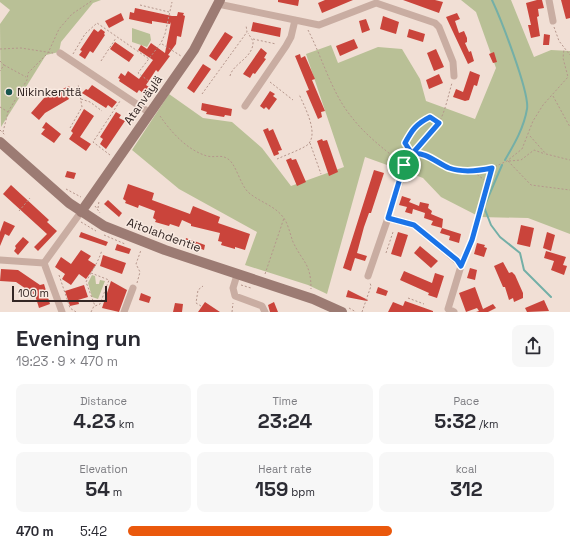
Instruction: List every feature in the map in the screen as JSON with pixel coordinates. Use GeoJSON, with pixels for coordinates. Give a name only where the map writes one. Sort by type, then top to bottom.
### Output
{"type":"FeatureCollection","features":[{"type":"Feature","properties":{"kind":"main road","name":"Atanväylä"},"geometry":{"type":"LineString","coordinates":[[81,212],[155,114],[194,50],[219,2]]}},
{"type":"Feature","properties":{"kind":"main road","name":"Aitolahdentie"},"geometry":{"type":"LineString","coordinates":[[2,137],[81,212],[104,226],[142,242],[237,275],[343,309]]}},
{"type":"Feature","properties":{"kind":"street"},"geometry":{"type":"LineString","coordinates":[[549,0],[553,21]]}},
{"type":"Feature","properties":{"kind":"street"},"geometry":{"type":"LineString","coordinates":[[219,2],[314,24],[324,24],[376,3],[428,19],[439,27],[453,62],[454,76]]}},
{"type":"Feature","properties":{"kind":"street"},"geometry":{"type":"LineString","coordinates":[[245,106],[291,37],[294,20]]}},
{"type":"Feature","properties":{"kind":"street"},"geometry":{"type":"LineString","coordinates":[[60,53],[123,95],[155,114]]}},
{"type":"Feature","properties":{"kind":"street"},"geometry":{"type":"LineString","coordinates":[[368,276],[400,181]]}},
{"type":"Feature","properties":{"kind":"street"},"geometry":{"type":"LineString","coordinates":[[44,263],[81,212]]}},
{"type":"Feature","properties":{"kind":"street"},"geometry":{"type":"LineString","coordinates":[[388,218],[414,225],[457,260],[461,266],[448,309],[454,312]]}},
{"type":"Feature","properties":{"kind":"street"},"geometry":{"type":"LineString","coordinates":[[0,260],[44,263]]}},
{"type":"Feature","properties":{"kind":"street"},"geometry":{"type":"LineString","coordinates":[[44,263],[62,312]]}},
{"type":"Feature","properties":{"kind":"street"},"geometry":{"type":"LineString","coordinates":[[237,275],[233,288],[234,294],[262,306],[265,312]]}},
{"type":"Feature","properties":{"kind":"street"},"geometry":{"type":"LineString","coordinates":[[124,312],[133,288]]}},
{"type":"Feature","properties":{"kind":"lane"},"geometry":{"type":"LineString","coordinates":[[461,266],[472,240]]}},
{"type":"Feature","properties":{"kind":"path"},"geometry":{"type":"LineString","coordinates":[[2,137],[8,112],[27,78],[28,73],[48,53],[59,29],[72,14],[93,0]]}},
{"type":"Feature","properties":{"kind":"path"},"geometry":{"type":"LineString","coordinates":[[160,89],[138,73],[161,43],[165,34],[172,2]]}},
{"type":"Feature","properties":{"kind":"path"},"geometry":{"type":"LineString","coordinates":[[140,5],[170,12]]}},
{"type":"Feature","properties":{"kind":"path"},"geometry":{"type":"LineString","coordinates":[[303,21],[319,52],[338,97],[350,115],[369,135],[404,165]]}},
{"type":"Feature","properties":{"kind":"path"},"geometry":{"type":"LineString","coordinates":[[553,21],[555,32],[564,48],[570,55]]}},
{"type":"Feature","properties":{"kind":"path"},"geometry":{"type":"LineString","coordinates":[[70,60],[85,34],[96,23],[149,59]]}},
{"type":"Feature","properties":{"kind":"path"},"geometry":{"type":"LineString","coordinates":[[230,76],[233,70],[242,63],[253,48],[252,39],[247,32],[246,25]]}},
{"type":"Feature","properties":{"kind":"path"},"geometry":{"type":"LineString","coordinates":[[202,94],[247,32]]}},
{"type":"Feature","properties":{"kind":"path"},"geometry":{"type":"LineString","coordinates":[[101,61],[116,37]]}},
{"type":"Feature","properties":{"kind":"path"},"geometry":{"type":"LineString","coordinates":[[252,39],[276,44]]}},
{"type":"Feature","properties":{"kind":"path"},"geometry":{"type":"LineString","coordinates":[[161,43],[183,57]]}},
{"type":"Feature","properties":{"kind":"path"},"geometry":{"type":"LineString","coordinates":[[0,49],[21,48],[48,53],[60,53]]}},
{"type":"Feature","properties":{"kind":"path"},"geometry":{"type":"LineString","coordinates":[[564,48],[563,58],[568,77]]}},
{"type":"Feature","properties":{"kind":"path"},"geometry":{"type":"LineString","coordinates":[[0,62],[27,78]]}},
{"type":"Feature","properties":{"kind":"path"},"geometry":{"type":"LineString","coordinates":[[0,71],[4,65]]}},
{"type":"Feature","properties":{"kind":"path"},"geometry":{"type":"LineString","coordinates":[[412,154],[420,154],[449,168],[473,172],[492,168],[507,161],[522,149],[533,121],[543,105],[553,96],[570,75]]}},
{"type":"Feature","properties":{"kind":"path"},"geometry":{"type":"LineString","coordinates":[[400,181],[404,165],[439,123],[454,76]]}},
{"type":"Feature","properties":{"kind":"path"},"geometry":{"type":"LineString","coordinates":[[265,78],[293,100]]}},
{"type":"Feature","properties":{"kind":"path"},"geometry":{"type":"LineString","coordinates":[[70,128],[82,107],[78,84]]}},
{"type":"Feature","properties":{"kind":"path"},"geometry":{"type":"LineString","coordinates":[[277,159],[307,146],[310,142],[313,131],[299,94]]}},
{"type":"Feature","properties":{"kind":"path"},"geometry":{"type":"LineString","coordinates":[[113,157],[93,142],[123,95]]}},
{"type":"Feature","properties":{"kind":"path"},"geometry":{"type":"LineString","coordinates":[[553,96],[570,127]]}},
{"type":"Feature","properties":{"kind":"path"},"geometry":{"type":"LineString","coordinates":[[80,99],[90,102],[102,110]]}},
{"type":"Feature","properties":{"kind":"path"},"geometry":{"type":"LineString","coordinates":[[0,107],[8,112]]}},
{"type":"Feature","properties":{"kind":"path"},"geometry":{"type":"LineString","coordinates":[[155,114],[184,144],[208,157],[223,156],[230,160],[238,177],[248,192],[274,208],[284,217],[294,243],[302,254],[311,273],[311,290],[315,291]]}},
{"type":"Feature","properties":{"kind":"path"},"geometry":{"type":"LineString","coordinates":[[412,154],[405,143],[412,129],[419,122],[430,117],[439,123]]}},
{"type":"Feature","properties":{"kind":"path"},"geometry":{"type":"LineString","coordinates":[[529,134],[546,154]]}},
{"type":"Feature","properties":{"kind":"path"},"geometry":{"type":"LineString","coordinates":[[310,142],[322,174]]}},
{"type":"Feature","properties":{"kind":"path"},"geometry":{"type":"LineString","coordinates":[[507,161],[521,160],[534,150],[570,160]]}},
{"type":"Feature","properties":{"kind":"path"},"geometry":{"type":"LineString","coordinates":[[507,161],[532,185],[570,190]]}},
{"type":"Feature","properties":{"kind":"path"},"geometry":{"type":"LineString","coordinates":[[472,240],[492,168]]}},
{"type":"Feature","properties":{"kind":"path"},"geometry":{"type":"LineString","coordinates":[[473,172],[488,182]]}},
{"type":"Feature","properties":{"kind":"path"},"geometry":{"type":"LineString","coordinates":[[76,194],[98,208],[101,214]]}},
{"type":"Feature","properties":{"kind":"path"},"geometry":{"type":"LineString","coordinates":[[18,211],[30,198]]}},
{"type":"Feature","properties":{"kind":"path"},"geometry":{"type":"LineString","coordinates":[[265,275],[284,217]]}},
{"type":"Feature","properties":{"kind":"path"},"geometry":{"type":"LineString","coordinates":[[386,253],[393,232]]}},
{"type":"Feature","properties":{"kind":"path"},"geometry":{"type":"LineString","coordinates":[[133,288],[140,272],[136,264],[141,248]]}},
{"type":"Feature","properties":{"kind":"path"},"geometry":{"type":"LineString","coordinates":[[94,306],[86,285],[97,264],[102,250]]}},
{"type":"Feature","properties":{"kind":"path"},"geometry":{"type":"LineString","coordinates":[[91,274],[108,280],[100,304],[94,306],[91,312]]}},
{"type":"Feature","properties":{"kind":"path"},"geometry":{"type":"LineString","coordinates":[[59,275],[70,308],[76,312]]}},
{"type":"Feature","properties":{"kind":"path"},"geometry":{"type":"LineString","coordinates":[[362,312],[371,286],[368,276]]}},
{"type":"Feature","properties":{"kind":"path"},"geometry":{"type":"LineString","coordinates":[[201,306],[196,303],[198,290],[203,286]]}},
{"type":"Feature","properties":{"kind":"path"},"geometry":{"type":"LineString","coordinates":[[232,312],[234,294]]}},
{"type":"Feature","properties":{"kind":"path"},"geometry":{"type":"LineString","coordinates":[[408,298],[424,304]]}},
{"type":"Feature","properties":{"kind":"path"},"geometry":{"type":"LineString","coordinates":[[343,309],[356,312]]}},
{"type":"Feature","properties":{"kind":"green space"},"geometry":{"type":"Polygon","coordinates":[[[0,0],[101,0],[93,3],[61,42],[59,52],[46,55],[1,127],[0,24],[10,10],[0,2],[0,0]]]}},
{"type":"Feature","properties":{"kind":"green space"},"geometry":{"type":"Polygon","coordinates":[[[461,0],[511,0],[534,57],[551,50],[570,51],[570,234],[528,218],[480,217],[441,197],[423,178],[365,157],[327,294],[308,285],[245,265],[257,232],[179,189],[132,150],[169,94],[203,118],[232,122],[262,148],[291,186],[344,167],[306,54],[331,45],[338,63],[378,47],[402,49],[420,79],[426,101],[475,119],[496,68],[476,12],[461,0]]]}},
{"type":"Feature","properties":{"kind":"green space"},"geometry":{"type":"Polygon","coordinates":[[[132,28],[150,34],[151,40],[147,47],[132,42],[132,28]]]}},
{"type":"Feature","properties":{"kind":"green space"},"geometry":{"type":"Polygon","coordinates":[[[92,275],[95,276],[96,284],[99,284],[100,280],[105,281],[98,299],[92,297],[88,283],[92,275]]]}},
{"type":"Feature","properties":{"kind":"building"},"geometry":{"type":"Polygon","coordinates":[[[278,0],[299,0],[298,6],[278,2],[278,0]]]}},
{"type":"Feature","properties":{"kind":"building"},"geometry":{"type":"Polygon","coordinates":[[[325,0],[353,0],[322,13],[318,3],[325,0]]]}},
{"type":"Feature","properties":{"kind":"building"},"geometry":{"type":"Polygon","coordinates":[[[403,0],[435,0],[443,2],[439,13],[403,0]]]}},
{"type":"Feature","properties":{"kind":"building"},"geometry":{"type":"Polygon","coordinates":[[[542,0],[544,8],[538,9],[539,16],[537,17],[540,36],[531,38],[528,25],[531,25],[526,3],[542,0]]]}},
{"type":"Feature","properties":{"kind":"building"},"geometry":{"type":"Polygon","coordinates":[[[561,0],[570,0],[570,18],[566,19],[561,0]]]}},
{"type":"Feature","properties":{"kind":"building"},"geometry":{"type":"Polygon","coordinates":[[[135,8],[172,16],[177,16],[178,12],[184,13],[183,15],[185,16],[181,37],[177,36],[176,44],[168,55],[170,56],[158,72],[156,70],[146,85],[152,89],[147,96],[139,90],[137,93],[119,81],[120,79],[118,78],[121,73],[125,76],[128,71],[139,79],[153,60],[138,50],[141,45],[147,49],[151,43],[165,53],[171,22],[170,24],[152,21],[152,24],[129,19],[130,12],[134,13],[135,8]]]}},
{"type":"Feature","properties":{"kind":"building"},"geometry":{"type":"Polygon","coordinates":[[[121,13],[124,20],[109,28],[105,21],[121,13]]]}},
{"type":"Feature","properties":{"kind":"building"},"geometry":{"type":"Polygon","coordinates":[[[457,13],[460,19],[455,21],[459,33],[464,31],[467,38],[467,42],[465,43],[469,52],[471,51],[474,61],[468,64],[446,17],[457,13]]]}},
{"type":"Feature","properties":{"kind":"building"},"geometry":{"type":"Polygon","coordinates":[[[383,16],[399,22],[396,34],[380,29],[383,16]]]}},
{"type":"Feature","properties":{"kind":"building"},"geometry":{"type":"Polygon","coordinates":[[[366,19],[370,30],[362,33],[359,21],[366,19]]]}},
{"type":"Feature","properties":{"kind":"building"},"geometry":{"type":"Polygon","coordinates":[[[253,22],[281,28],[280,37],[251,31],[253,22]]]}},
{"type":"Feature","properties":{"kind":"building"},"geometry":{"type":"Polygon","coordinates":[[[94,29],[98,32],[101,29],[105,32],[105,35],[93,53],[90,51],[85,59],[79,55],[82,51],[80,50],[94,29]]]}},
{"type":"Feature","properties":{"kind":"building"},"geometry":{"type":"Polygon","coordinates":[[[409,29],[425,34],[423,42],[407,37],[409,29]]]}},
{"type":"Feature","properties":{"kind":"building"},"geometry":{"type":"Polygon","coordinates":[[[225,32],[233,37],[216,61],[209,56],[225,32]]]}},
{"type":"Feature","properties":{"kind":"building"},"geometry":{"type":"Polygon","coordinates":[[[544,34],[550,35],[549,45],[543,45],[544,34]]]}},
{"type":"Feature","properties":{"kind":"building"},"geometry":{"type":"Polygon","coordinates":[[[354,39],[358,48],[340,56],[336,46],[354,39]]]}},
{"type":"Feature","properties":{"kind":"building"},"geometry":{"type":"Polygon","coordinates":[[[115,42],[134,55],[129,62],[110,49],[115,42]]]}},
{"type":"Feature","properties":{"kind":"building"},"geometry":{"type":"Polygon","coordinates":[[[261,48],[267,53],[264,58],[266,59],[255,74],[253,73],[250,78],[243,74],[261,48]]]}},
{"type":"Feature","properties":{"kind":"building"},"geometry":{"type":"Polygon","coordinates":[[[436,49],[444,67],[434,71],[427,53],[436,49]]]}},
{"type":"Feature","properties":{"kind":"building"},"geometry":{"type":"Polygon","coordinates":[[[494,52],[497,62],[493,63],[489,54],[494,52]]]}},
{"type":"Feature","properties":{"kind":"building"},"geometry":{"type":"Polygon","coordinates":[[[300,54],[301,58],[305,56],[315,79],[312,80],[325,111],[321,112],[322,117],[318,119],[306,91],[309,90],[295,56],[300,54]]]}},
{"type":"Feature","properties":{"kind":"building"},"geometry":{"type":"Polygon","coordinates":[[[203,64],[211,69],[194,93],[187,88],[203,64]]]}},
{"type":"Feature","properties":{"kind":"building"},"geometry":{"type":"Polygon","coordinates":[[[470,71],[480,75],[477,86],[474,85],[469,100],[465,101],[453,97],[456,89],[463,92],[470,71]]]}},
{"type":"Feature","properties":{"kind":"building"},"geometry":{"type":"Polygon","coordinates":[[[439,74],[443,83],[429,89],[426,80],[439,74]]]}},
{"type":"Feature","properties":{"kind":"building"},"geometry":{"type":"Polygon","coordinates":[[[92,85],[117,102],[112,108],[108,105],[106,108],[82,93],[86,89],[88,90],[92,85]]]}},
{"type":"Feature","properties":{"kind":"building"},"geometry":{"type":"Polygon","coordinates":[[[69,86],[72,92],[67,95],[69,99],[45,113],[39,120],[31,113],[44,98],[69,86]]]}},
{"type":"Feature","properties":{"kind":"building"},"geometry":{"type":"Polygon","coordinates":[[[270,91],[275,94],[273,96],[277,99],[269,110],[266,107],[264,109],[260,106],[270,91]]]}},
{"type":"Feature","properties":{"kind":"building"},"geometry":{"type":"Polygon","coordinates":[[[202,103],[232,109],[231,116],[225,115],[224,117],[206,114],[207,112],[201,110],[202,103]]]}},
{"type":"Feature","properties":{"kind":"building"},"geometry":{"type":"Polygon","coordinates":[[[84,109],[94,116],[80,137],[91,144],[86,151],[69,139],[73,133],[71,131],[84,109]]]}},
{"type":"Feature","properties":{"kind":"building"},"geometry":{"type":"Polygon","coordinates":[[[116,112],[121,115],[119,118],[125,121],[106,149],[100,144],[103,139],[100,137],[116,112]]]}},
{"type":"Feature","properties":{"kind":"building"},"geometry":{"type":"Polygon","coordinates":[[[46,122],[61,134],[54,143],[41,134],[45,129],[42,128],[46,122]]]}},
{"type":"Feature","properties":{"kind":"building"},"geometry":{"type":"Polygon","coordinates":[[[268,128],[269,131],[273,129],[282,150],[278,151],[279,154],[274,156],[263,130],[268,128]]]}},
{"type":"Feature","properties":{"kind":"building"},"geometry":{"type":"Polygon","coordinates":[[[322,139],[323,141],[327,140],[338,172],[329,176],[317,141],[322,139]]]}},
{"type":"Feature","properties":{"kind":"building"},"geometry":{"type":"Polygon","coordinates":[[[291,158],[292,160],[296,159],[306,182],[297,186],[286,160],[291,158]]]}},
{"type":"Feature","properties":{"kind":"building"},"geometry":{"type":"Polygon","coordinates":[[[374,170],[384,173],[371,213],[369,213],[364,227],[357,253],[367,256],[365,261],[355,258],[351,271],[343,268],[374,170]]]}},
{"type":"Feature","properties":{"kind":"building"},"geometry":{"type":"Polygon","coordinates":[[[67,171],[76,173],[74,179],[65,177],[67,171]]]}},
{"type":"Feature","properties":{"kind":"building"},"geometry":{"type":"Polygon","coordinates":[[[128,184],[154,193],[152,200],[190,214],[193,206],[220,217],[218,223],[250,234],[245,250],[221,245],[222,242],[218,241],[220,233],[191,226],[191,224],[182,220],[179,227],[155,222],[156,220],[153,218],[155,211],[139,205],[138,208],[125,203],[126,201],[123,199],[128,184]]]}},
{"type":"Feature","properties":{"kind":"building"},"geometry":{"type":"Polygon","coordinates":[[[11,185],[49,220],[47,222],[57,231],[38,251],[34,247],[47,234],[3,194],[11,185]]]}},
{"type":"Feature","properties":{"kind":"building"},"geometry":{"type":"Polygon","coordinates":[[[402,196],[411,199],[409,202],[419,206],[420,202],[429,204],[428,208],[432,211],[431,214],[443,219],[442,228],[431,225],[433,221],[424,218],[425,213],[413,209],[412,214],[405,212],[407,207],[399,205],[402,196]]]}},
{"type":"Feature","properties":{"kind":"building"},"geometry":{"type":"Polygon","coordinates":[[[108,200],[122,213],[119,217],[104,204],[108,200]]]}},
{"type":"Feature","properties":{"kind":"building"},"geometry":{"type":"Polygon","coordinates":[[[4,221],[15,226],[9,236],[5,234],[0,246],[0,232],[4,221]]]}},
{"type":"Feature","properties":{"kind":"building"},"geometry":{"type":"Polygon","coordinates":[[[521,225],[534,228],[530,247],[517,244],[521,225]]]}},
{"type":"Feature","properties":{"kind":"building"},"geometry":{"type":"Polygon","coordinates":[[[442,228],[461,234],[459,243],[449,240],[450,236],[440,233],[442,228]]]}},
{"type":"Feature","properties":{"kind":"building"},"geometry":{"type":"Polygon","coordinates":[[[81,232],[108,242],[106,246],[79,237],[81,232]]]}},
{"type":"Feature","properties":{"kind":"building"},"geometry":{"type":"Polygon","coordinates":[[[398,232],[408,235],[401,257],[391,254],[398,232]]]}},
{"type":"Feature","properties":{"kind":"building"},"geometry":{"type":"Polygon","coordinates":[[[547,232],[555,235],[551,251],[543,248],[547,232]]]}},
{"type":"Feature","properties":{"kind":"building"},"geometry":{"type":"Polygon","coordinates":[[[23,237],[29,242],[18,255],[14,251],[16,248],[15,246],[23,237]]]}},
{"type":"Feature","properties":{"kind":"building"},"geometry":{"type":"Polygon","coordinates":[[[186,238],[205,245],[204,250],[185,243],[186,238]]]}},
{"type":"Feature","properties":{"kind":"building"},"geometry":{"type":"Polygon","coordinates":[[[477,243],[485,245],[484,247],[487,248],[484,257],[474,254],[477,243]]]}},
{"type":"Feature","properties":{"kind":"building"},"geometry":{"type":"Polygon","coordinates":[[[117,244],[131,249],[129,254],[115,250],[117,244]]]}},
{"type":"Feature","properties":{"kind":"building"},"geometry":{"type":"Polygon","coordinates":[[[420,246],[438,261],[431,268],[414,253],[420,246]]]}},
{"type":"Feature","properties":{"kind":"building"},"geometry":{"type":"Polygon","coordinates":[[[81,250],[91,256],[88,260],[96,265],[86,279],[79,274],[71,285],[62,279],[65,274],[55,267],[61,257],[71,264],[81,250]]]}},
{"type":"Feature","properties":{"kind":"building"},"geometry":{"type":"Polygon","coordinates":[[[546,251],[566,257],[563,265],[567,266],[564,275],[551,270],[554,261],[544,258],[546,251]]]}},
{"type":"Feature","properties":{"kind":"building"},"geometry":{"type":"Polygon","coordinates":[[[103,255],[126,263],[122,274],[100,266],[103,255]]]}},
{"type":"Feature","properties":{"kind":"building"},"geometry":{"type":"Polygon","coordinates":[[[503,262],[509,273],[512,272],[515,275],[523,293],[523,298],[514,302],[513,298],[509,300],[505,287],[503,287],[494,266],[503,262]]]}},
{"type":"Feature","properties":{"kind":"building"},"geometry":{"type":"Polygon","coordinates":[[[470,268],[477,270],[475,280],[467,278],[470,268]]]}},
{"type":"Feature","properties":{"kind":"building"},"geometry":{"type":"Polygon","coordinates":[[[1,269],[18,270],[40,285],[44,284],[50,304],[39,308],[35,295],[16,282],[0,281],[1,269]]]}},
{"type":"Feature","properties":{"kind":"building"},"geometry":{"type":"Polygon","coordinates":[[[404,271],[432,283],[435,273],[444,276],[437,298],[428,295],[429,293],[400,280],[404,271]]]}},
{"type":"Feature","properties":{"kind":"building"},"geometry":{"type":"Polygon","coordinates":[[[111,281],[127,290],[119,312],[102,308],[111,281]]]}},
{"type":"Feature","properties":{"kind":"building"},"geometry":{"type":"Polygon","coordinates":[[[84,285],[88,297],[78,300],[79,304],[70,306],[65,291],[84,285]]]}},
{"type":"Feature","properties":{"kind":"building"},"geometry":{"type":"Polygon","coordinates":[[[378,287],[388,291],[386,296],[376,293],[378,287]]]}},
{"type":"Feature","properties":{"kind":"building"},"geometry":{"type":"Polygon","coordinates":[[[475,287],[483,309],[493,304],[496,308],[488,312],[476,312],[479,311],[477,308],[466,312],[459,293],[475,287]]]}},
{"type":"Feature","properties":{"kind":"building"},"geometry":{"type":"Polygon","coordinates":[[[348,290],[368,300],[346,297],[348,290]]]}},
{"type":"Feature","properties":{"kind":"building"},"geometry":{"type":"Polygon","coordinates":[[[141,293],[151,297],[149,303],[139,300],[141,293]]]}},
{"type":"Feature","properties":{"kind":"building"},"geometry":{"type":"Polygon","coordinates":[[[544,300],[549,311],[527,312],[525,308],[544,300]]]}},
{"type":"Feature","properties":{"kind":"building"},"geometry":{"type":"Polygon","coordinates":[[[405,301],[433,312],[388,312],[393,302],[403,306],[405,301]]]}},
{"type":"Feature","properties":{"kind":"building"},"geometry":{"type":"Polygon","coordinates":[[[205,302],[220,312],[198,312],[205,302]]]}},
{"type":"Feature","properties":{"kind":"building"},"geometry":{"type":"Polygon","coordinates":[[[274,302],[278,312],[270,312],[268,305],[274,302]]]}},
{"type":"Feature","properties":{"kind":"building"},"geometry":{"type":"Polygon","coordinates":[[[175,303],[183,304],[182,312],[173,312],[175,303]]]}},
{"type":"Feature","properties":{"kind":"waterway"},"geometry":{"type":"LineString","coordinates":[[492,0],[514,55],[527,100],[527,109],[524,122],[516,141],[505,160]]}},
{"type":"Feature","properties":{"kind":"waterway"},"geometry":{"type":"LineString","coordinates":[[502,165],[484,207],[491,225],[500,237],[520,253],[524,270],[551,297]]}},
{"type":"Feature","properties":{"kind":"place","name":"Nikinkenttä"},"geometry":{"type":"Point","coordinates":[9,92]}},
{"type":"Feature","properties":{"kind":"route"},"geometry":{"type":"LineString","coordinates":[[404,165],[388,218],[414,225],[457,260],[461,266],[467,255],[472,240],[492,168],[473,172],[449,168],[420,154],[412,154],[439,123],[430,117],[419,122],[412,129],[405,143],[412,154],[404,165]]}}]}
